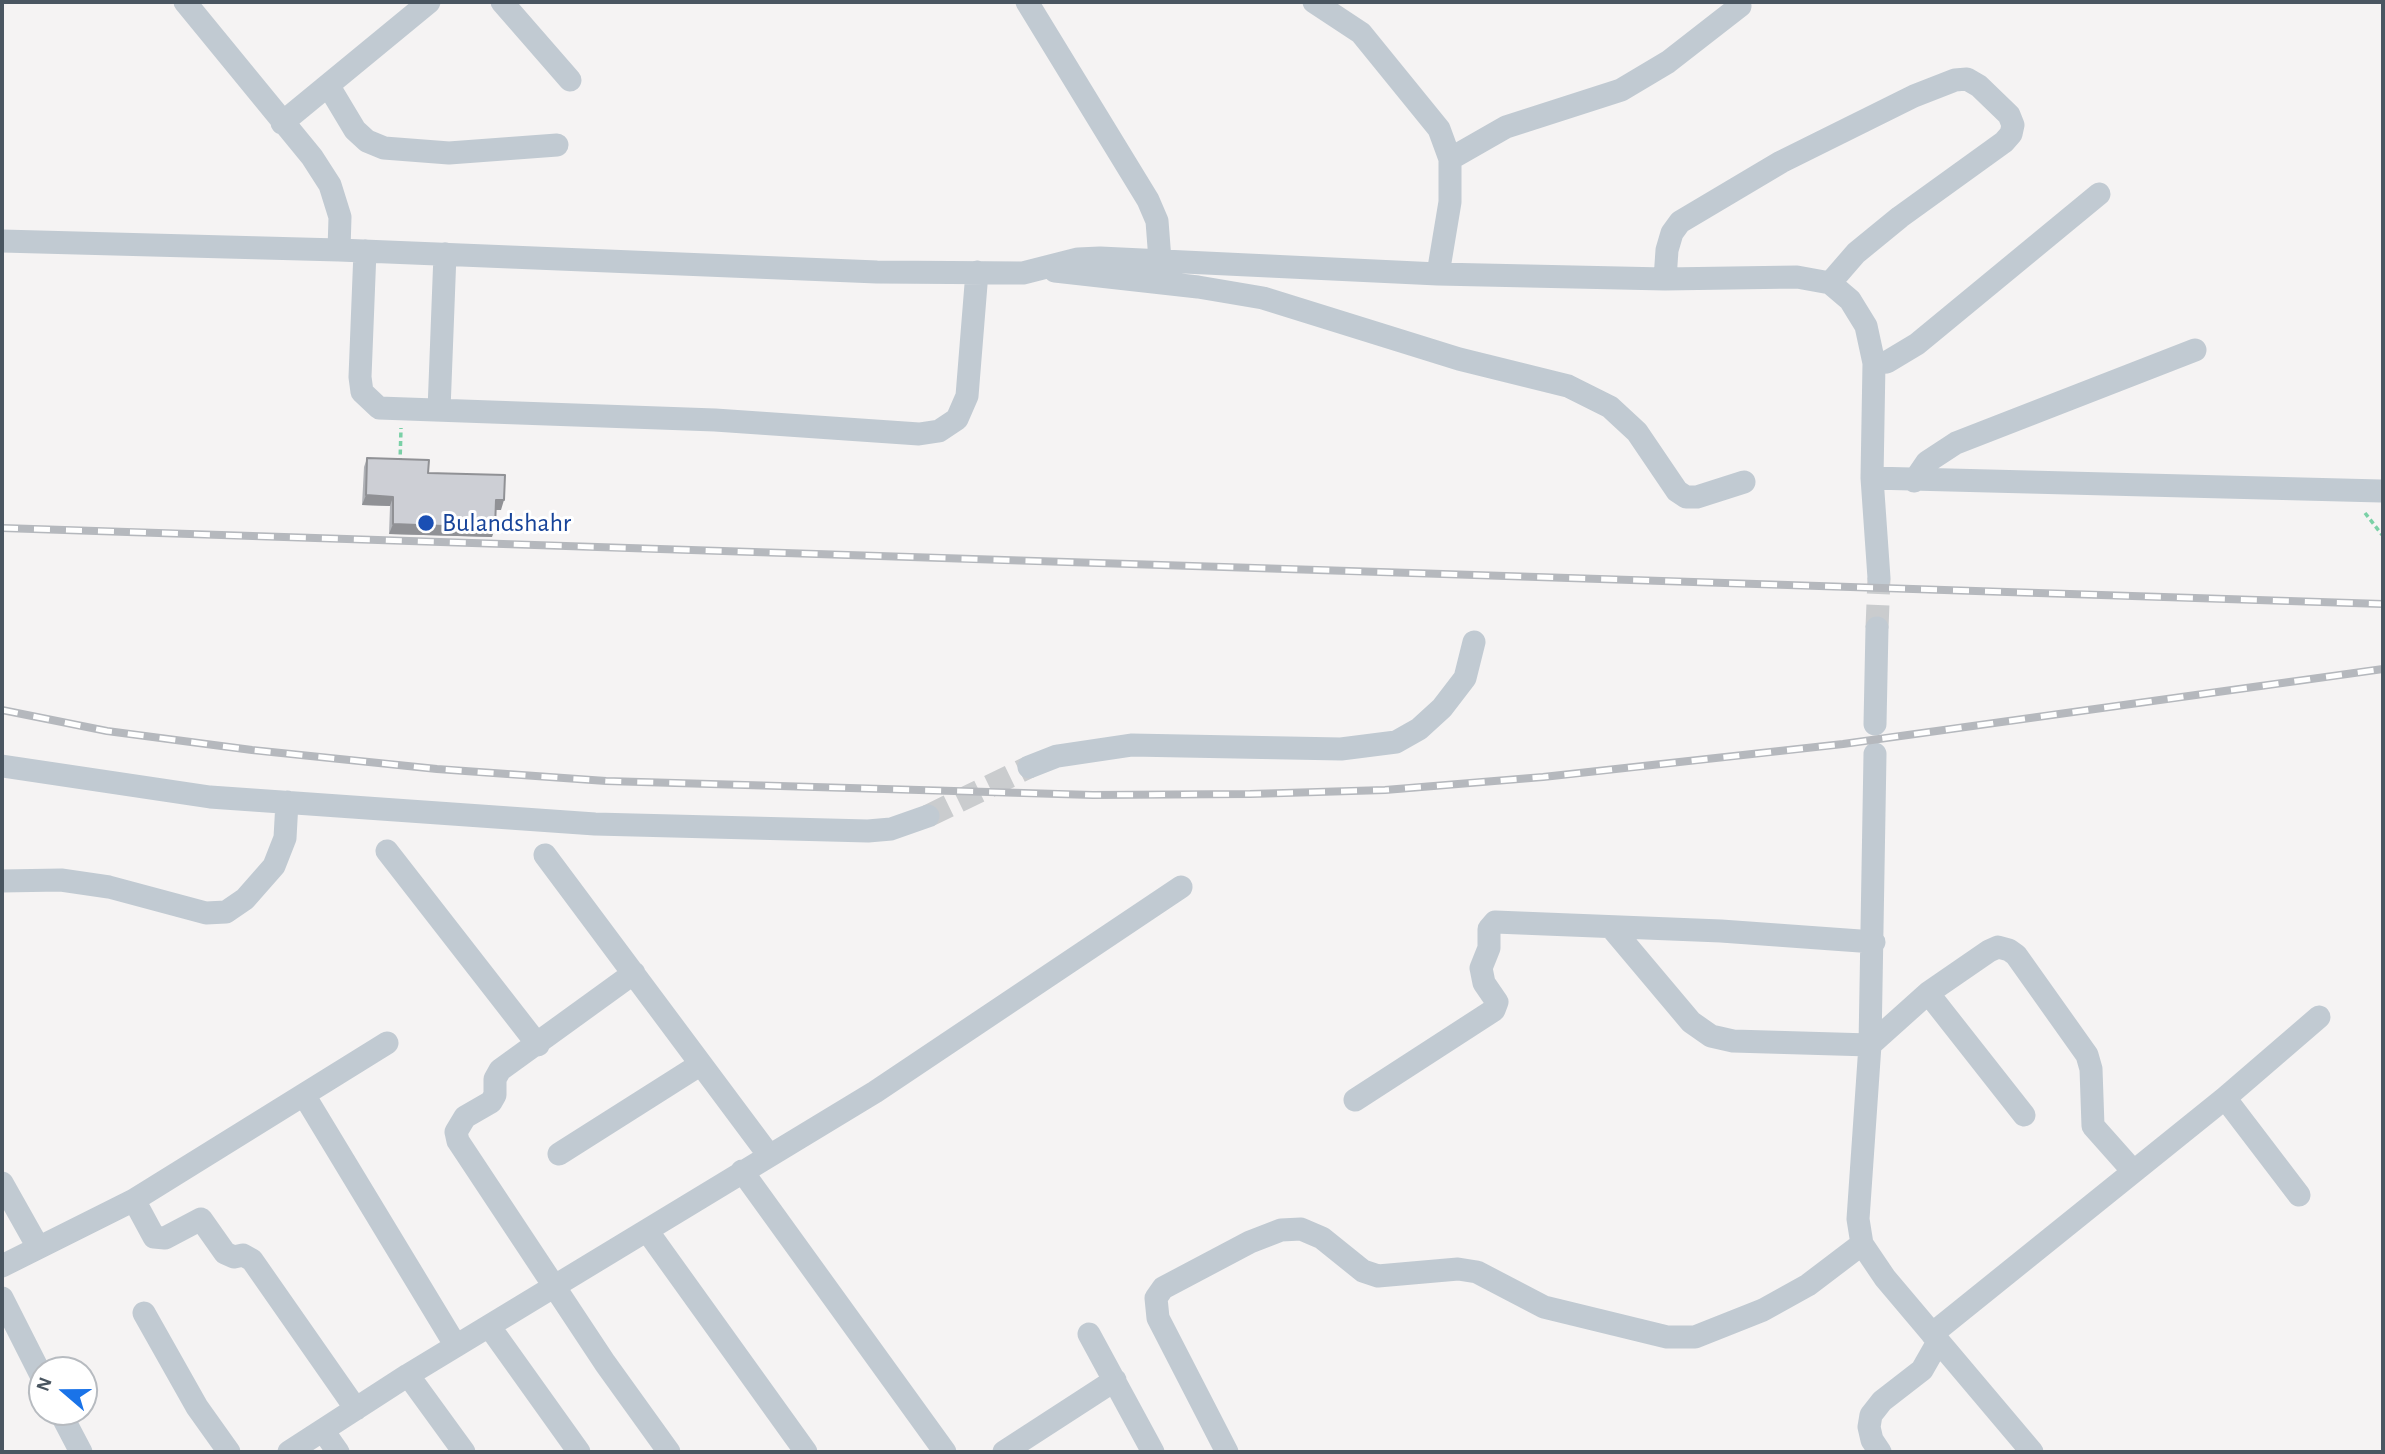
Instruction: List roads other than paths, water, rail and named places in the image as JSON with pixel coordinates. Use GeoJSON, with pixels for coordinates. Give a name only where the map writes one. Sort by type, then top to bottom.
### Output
{"type":"FeatureCollection","features":[{"type":"Feature","properties":{"kind":"street"},"geometry":{"type":"LineString","coordinates":[[185,2],[330,185],[340,217],[339,250]]}},
{"type":"Feature","properties":{"kind":"street"},"geometry":{"type":"LineString","coordinates":[[282,123],[429,2]]}},
{"type":"Feature","properties":{"kind":"street"},"geometry":{"type":"LineString","coordinates":[[502,2],[570,80]]}},
{"type":"Feature","properties":{"kind":"street"},"geometry":{"type":"LineString","coordinates":[[1027,2],[1149,200],[1157,221],[1160,260]]}},
{"type":"Feature","properties":{"kind":"street"},"geometry":{"type":"LineString","coordinates":[[1314,2],[1361,33],[1389,64],[1439,129],[1450,159],[1450,202],[1438,274]]}},
{"type":"Feature","properties":{"kind":"street"},"geometry":{"type":"LineString","coordinates":[[1450,159],[1506,127],[1621,90],[1668,62],[1740,5]]}},
{"type":"Feature","properties":{"kind":"street"},"geometry":{"type":"LineString","coordinates":[[1665,279],[1667,250],[1672,233],[1680,222],[1781,162],[1914,96],[1955,79],[1967,79],[1979,86],[2009,115],[2013,125],[2011,134],[1856,253],[1830,283]]}},
{"type":"Feature","properties":{"kind":"street"},"geometry":{"type":"LineString","coordinates":[[328,85],[355,130],[367,141],[384,148],[449,153],[557,145]]}},
{"type":"Feature","properties":{"kind":"street"},"geometry":{"type":"LineString","coordinates":[[1874,363],[1887,362],[1917,344],[2099,194]]}},
{"type":"Feature","properties":{"kind":"street"},"geometry":{"type":"LineString","coordinates":[[2,241],[339,250],[877,272],[1041,270],[1198,287],[1263,298],[1459,359],[1567,386],[1610,407],[1637,432],[1676,491],[1686,497],[1697,498],[1744,482]]}},
{"type":"Feature","properties":{"kind":"street"},"geometry":{"type":"LineString","coordinates":[[365,251],[362,392],[379,408],[742,421],[919,434],[939,431],[957,419],[967,396],[977,272]]}},
{"type":"Feature","properties":{"kind":"street"},"geometry":{"type":"LineString","coordinates":[[439,410],[445,254]]}},
{"type":"Feature","properties":{"kind":"street"},"geometry":{"type":"LineString","coordinates":[[1041,270],[1078,259],[1160,260],[1438,274],[1665,279],[1797,277],[1830,283],[1850,300],[1866,326],[1874,363],[1892,479],[1880,578]]}},
{"type":"Feature","properties":{"kind":"street"},"geometry":{"type":"LineString","coordinates":[[1892,479],[1927,463],[1956,443],[2195,350]]}},
{"type":"Feature","properties":{"kind":"street"},"geometry":{"type":"LineString","coordinates":[[1892,479],[2370,491]]}},
{"type":"Feature","properties":{"kind":"street"},"geometry":{"type":"LineString","coordinates":[[1875,724],[1877,628]]}},
{"type":"Feature","properties":{"kind":"street"},"geometry":{"type":"LineString","coordinates":[[1029,767],[1057,756],[1131,745],[1340,749],[1396,742],[1419,729],[1465,678],[1474,642]]}},
{"type":"Feature","properties":{"kind":"street"},"geometry":{"type":"LineString","coordinates":[[1875,754],[1874,942],[1858,1219],[1862,1244],[1885,1278],[2032,1452]]}},
{"type":"Feature","properties":{"kind":"street"},"geometry":{"type":"LineString","coordinates":[[2,766],[210,797],[595,824],[868,831],[891,829],[928,816]]}},
{"type":"Feature","properties":{"kind":"street"},"geometry":{"type":"LineString","coordinates":[[2,881],[61,880],[109,887],[206,913],[226,912],[245,899],[274,866],[285,838],[287,802]]}},
{"type":"Feature","properties":{"kind":"street"},"geometry":{"type":"LineString","coordinates":[[387,850],[538,1045]]}},
{"type":"Feature","properties":{"kind":"street"},"geometry":{"type":"LineString","coordinates":[[545,855],[768,1154]]}},
{"type":"Feature","properties":{"kind":"street"},"geometry":{"type":"LineString","coordinates":[[289,1452],[456,1346],[648,1233],[768,1154],[875,1092],[1181,887]]}},
{"type":"Feature","properties":{"kind":"street"},"geometry":{"type":"LineString","coordinates":[[1355,1100],[1494,1010],[1497,1002],[1485,983],[1481,968],[1489,948],[1491,925],[1495,922],[1874,942]]}},
{"type":"Feature","properties":{"kind":"street"},"geometry":{"type":"LineString","coordinates":[[1611,927],[1691,1022],[1712,1036],[1733,1041],[1870,1045],[1928,993],[1989,951],[1998,947],[2016,955],[2087,1055],[2091,1069],[2094,1126],[2133,1171]]}},
{"type":"Feature","properties":{"kind":"street"},"geometry":{"type":"LineString","coordinates":[[634,973],[500,1070],[495,1079],[495,1095],[491,1102],[465,1117],[456,1132],[458,1141],[605,1363],[669,1452]]}},
{"type":"Feature","properties":{"kind":"street"},"geometry":{"type":"LineString","coordinates":[[1928,993],[2024,1115]]}},
{"type":"Feature","properties":{"kind":"street"},"geometry":{"type":"LineString","coordinates":[[1880,1452],[1872,1440],[1869,1427],[1871,1415],[1882,1401],[1922,1370],[1935,1338],[2319,1017]]}},
{"type":"Feature","properties":{"kind":"street"},"geometry":{"type":"LineString","coordinates":[[2,1266],[134,1200],[387,1043]]}},
{"type":"Feature","properties":{"kind":"street"},"geometry":{"type":"LineString","coordinates":[[559,1154],[701,1064]]}},
{"type":"Feature","properties":{"kind":"street"},"geometry":{"type":"LineString","coordinates":[[304,1096],[456,1346]]}},
{"type":"Feature","properties":{"kind":"street"},"geometry":{"type":"LineString","coordinates":[[2225,1098],[2300,1195]]}},
{"type":"Feature","properties":{"kind":"street"},"geometry":{"type":"LineString","coordinates":[[741,1171],[945,1452]]}},
{"type":"Feature","properties":{"kind":"street"},"geometry":{"type":"LineString","coordinates":[[2,1183],[38,1247]]}},
{"type":"Feature","properties":{"kind":"street"},"geometry":{"type":"LineString","coordinates":[[134,1200],[153,1237],[165,1238],[201,1219],[225,1253],[234,1257],[243,1255],[252,1260],[356,1409]]}},
{"type":"Feature","properties":{"kind":"street"},"geometry":{"type":"LineString","coordinates":[[1227,1452],[1158,1318],[1156,1298],[1163,1288],[1250,1242],[1280,1230],[1301,1228],[1322,1238],[1363,1270],[1378,1276],[1458,1269],[1478,1272],[1544,1307],[1667,1337],[1695,1337],[1763,1310],[1808,1285],[1862,1244]]}},
{"type":"Feature","properties":{"kind":"street"},"geometry":{"type":"LineString","coordinates":[[648,1233],[806,1452]]}},
{"type":"Feature","properties":{"kind":"street"},"geometry":{"type":"LineString","coordinates":[[2,1298],[31,1356]]}},
{"type":"Feature","properties":{"kind":"street"},"geometry":{"type":"LineString","coordinates":[[144,1312],[197,1407],[229,1452]]}},
{"type":"Feature","properties":{"kind":"street"},"geometry":{"type":"LineString","coordinates":[[489,1326],[579,1452]]}},
{"type":"Feature","properties":{"kind":"street"},"geometry":{"type":"LineString","coordinates":[[1089,1334],[1153,1452]]}},
{"type":"Feature","properties":{"kind":"street"},"geometry":{"type":"LineString","coordinates":[[408,1376],[464,1452]]}},
{"type":"Feature","properties":{"kind":"street"},"geometry":{"type":"LineString","coordinates":[[1004,1452],[1115,1380]]}},
{"type":"Feature","properties":{"kind":"street"},"geometry":{"type":"LineString","coordinates":[[67,1426],[81,1452]]}},
{"type":"Feature","properties":{"kind":"street"},"geometry":{"type":"LineString","coordinates":[[324,1432],[338,1452]]}},
{"type":"Feature","properties":{"kind":"tunnel"},"geometry":{"type":"LineString","coordinates":[[1877,628],[1879,578]]}},
{"type":"Feature","properties":{"kind":"tunnel"},"geometry":{"type":"LineString","coordinates":[[928,816],[1029,767]]}},
{"type":"Feature","properties":{"kind":"railway"},"geometry":{"type":"LineString","coordinates":[[2,528],[2383,604]]}},
{"type":"Feature","properties":{"kind":"railway"},"geometry":{"type":"LineString","coordinates":[[2,710],[107,731],[252,750],[437,769],[606,781],[1093,795],[1250,794],[1385,790],[1543,777],[1843,744],[2383,669]]}},
{"type":"Feature","properties":{"kind":"place","name":"Bulandshahr"},"geometry":{"type":"Point","coordinates":[426,523]}}]}
